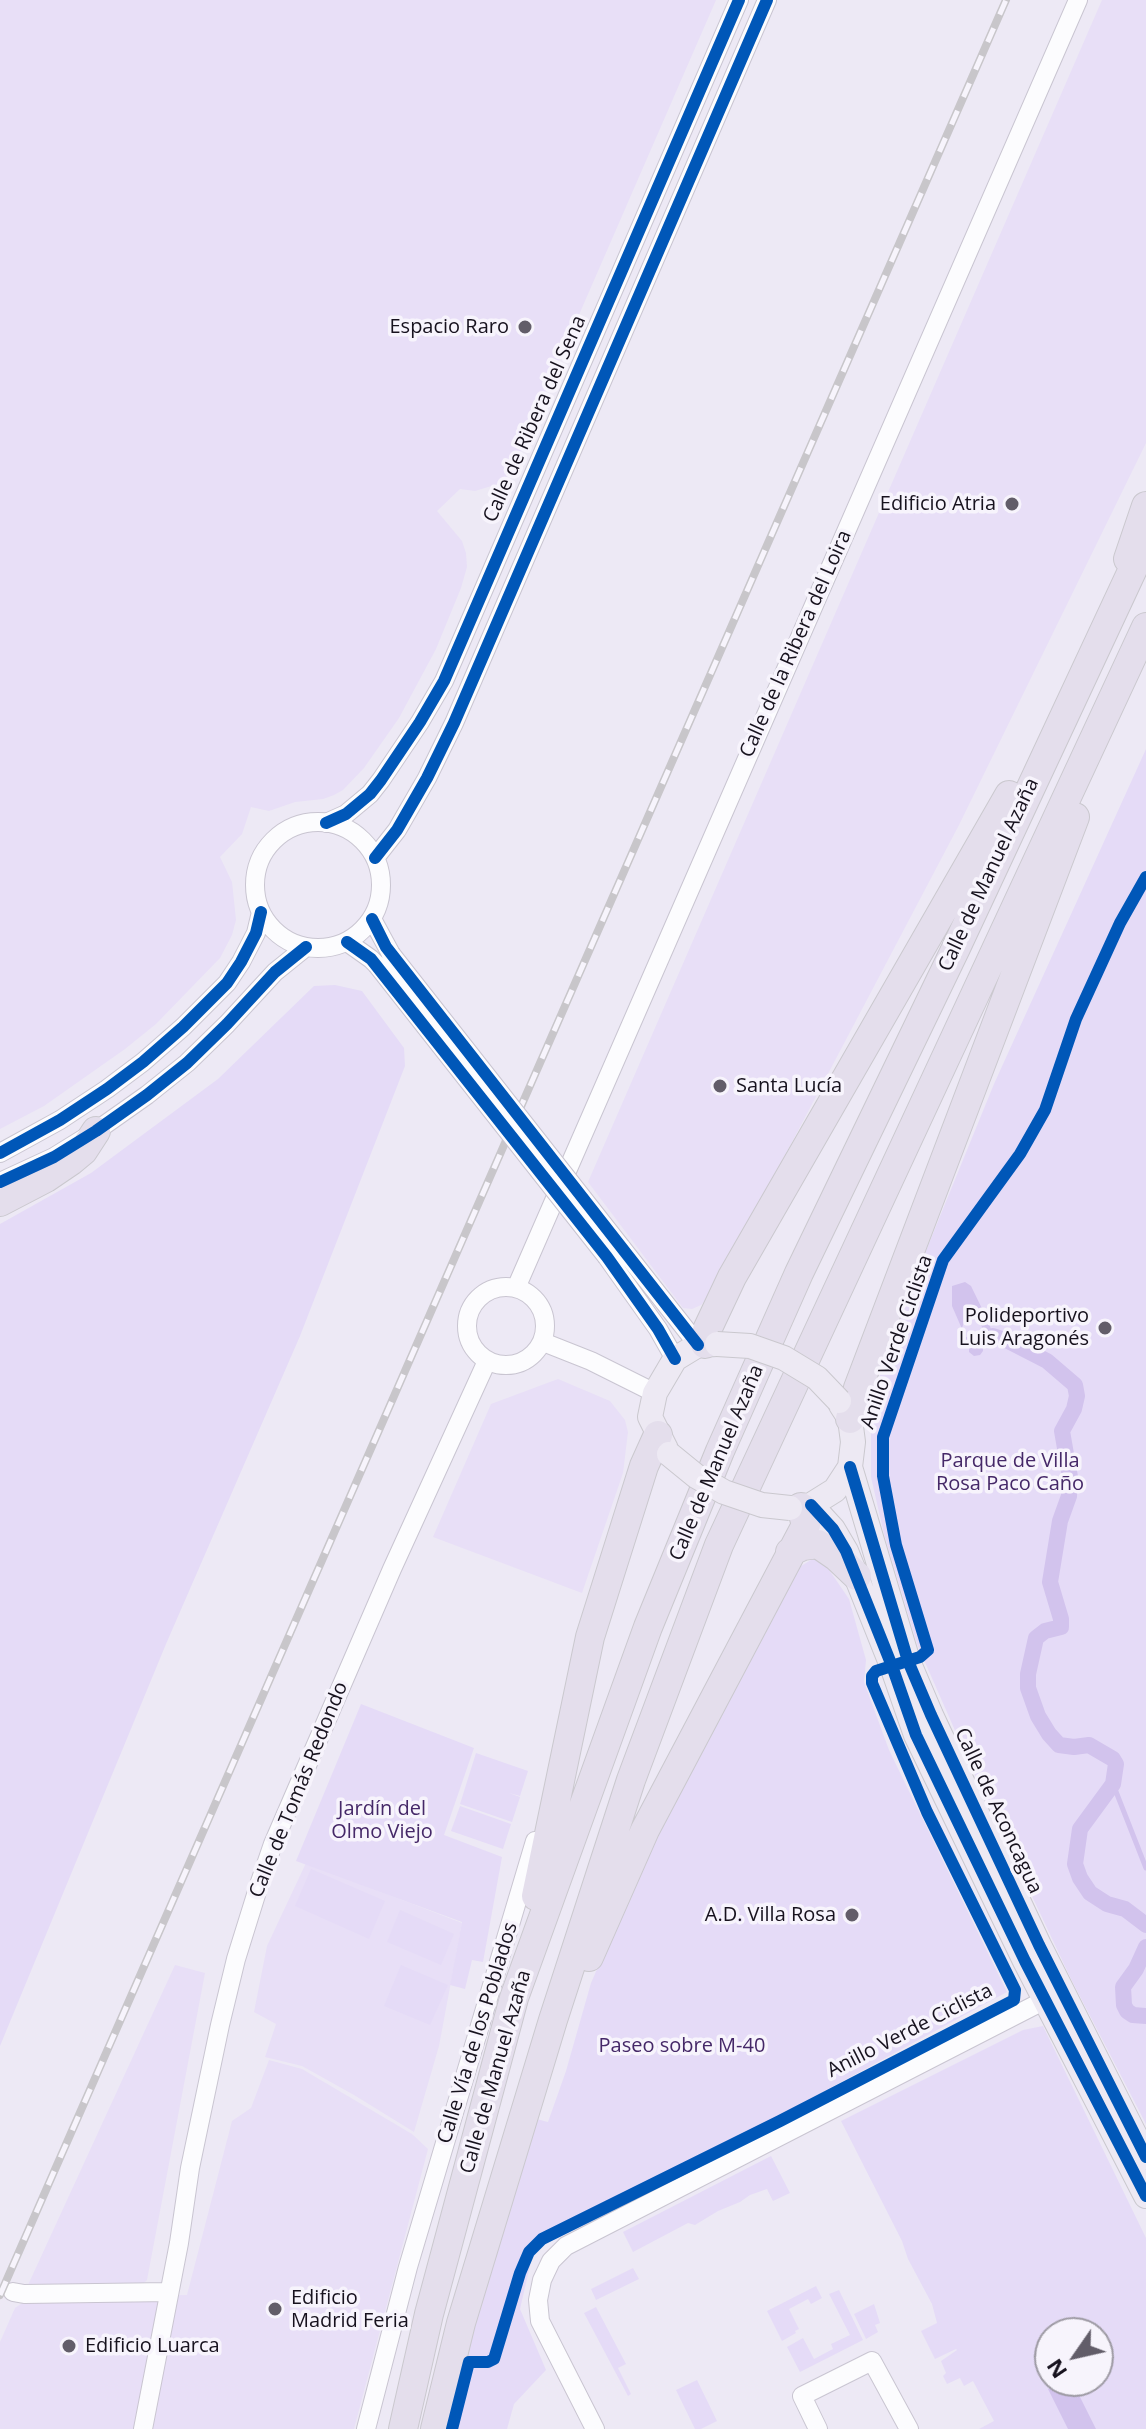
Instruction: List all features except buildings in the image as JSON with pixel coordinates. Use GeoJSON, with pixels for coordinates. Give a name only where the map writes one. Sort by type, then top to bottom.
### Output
{"type":"FeatureCollection","features":[{"type":"Feature","properties":{"kind":"highway"},"geometry":{"type":"LineString","coordinates":[[707,1344],[707,1330],[732,1277],[1106,626],[1146,506]]}},
{"type":"Feature","properties":{"kind":"highway","name":"Calle de Manuel Azaña"},"geometry":{"type":"LineString","coordinates":[[403,2429],[429,2314],[514,1998],[648,1627],[720,1451],[799,1273],[956,948],[1146,541]]}},
{"type":"Feature","properties":{"kind":"highway","name":"Calle de Manuel Azaña"},"geometry":{"type":"LineString","coordinates":[[435,2429],[461,2323],[553,2020],[631,1780],[719,1545],[1146,627]]}},
{"type":"Feature","properties":{"kind":"highway"},"geometry":{"type":"LineString","coordinates":[[845,1410],[864,1373],[1075,818],[1108,708],[1146,639]]}},
{"type":"Feature","properties":{"kind":"highway"},"geometry":{"type":"LineString","coordinates":[[0,1202],[71,1161],[83,1151],[96,1131]]}},
{"type":"Feature","properties":{"kind":"highway"},"geometry":{"type":"LineString","coordinates":[[514,1998],[590,1637],[644,1466],[664,1445]]}},
{"type":"Feature","properties":{"kind":"highway"},"geometry":{"type":"LineString","coordinates":[[553,2020],[592,1952],[645,1830],[806,1525],[801,1507]]}},
{"type":"Feature","properties":{"kind":"highway"},"geometry":{"type":"LineString","coordinates":[[790,1552],[818,1544],[857,1576]]}},
{"type":"Feature","properties":{"kind":"main road"},"geometry":{"type":"LineString","coordinates":[[707,1344],[750,1346],[784,1358],[817,1378],[845,1410],[853,1442],[850,1467],[835,1490],[801,1507],[762,1505],[724,1492],[696,1476],[664,1445],[650,1417],[655,1393],[675,1359],[707,1344]]}},
{"type":"Feature","properties":{"kind":"main road","name":"Calle de Aconcagua"},"geometry":{"type":"LineString","coordinates":[[850,1467],[908,1661],[1039,1945],[1053,1994],[1146,2196]]}},
{"type":"Feature","properties":{"kind":"main road","name":"Calle de Aconcagua"},"geometry":{"type":"LineString","coordinates":[[801,1507],[833,1529],[846,1551],[916,1735],[1053,1994],[1146,2157]]}},
{"type":"Feature","properties":{"kind":"street","name":"Calle de Ribera del Sena"},"geometry":{"type":"LineString","coordinates":[[326,823],[346,814],[370,794],[444,681],[739,0]]}},
{"type":"Feature","properties":{"kind":"street","name":"Calle de Ribera del Sena"},"geometry":{"type":"LineString","coordinates":[[375,858],[397,830],[454,723],[767,0]]}},
{"type":"Feature","properties":{"kind":"street","name":"Calle de la Ribera del Loira"},"geometry":{"type":"LineString","coordinates":[[516,1288],[1078,0]]}},
{"type":"Feature","properties":{"kind":"street","name":"Calle de Ribera del Sena"},"geometry":{"type":"LineString","coordinates":[[482,656],[483,627],[509,567],[509,559],[500,550]]}},
{"type":"Feature","properties":{"kind":"street"},"geometry":{"type":"LineString","coordinates":[[326,823],[341,827],[355,834],[375,858],[381,882],[377,907],[361,932],[347,942],[334,947],[306,947],[284,939],[274,931],[261,912],[256,898],[257,869],[275,839],[293,827],[326,823]]}},
{"type":"Feature","properties":{"kind":"street"},"geometry":{"type":"LineString","coordinates":[[0,1153],[60,1120],[107,1089],[183,1027],[227,983],[256,933],[261,912]]}},
{"type":"Feature","properties":{"kind":"street"},"geometry":{"type":"LineString","coordinates":[[372,919],[384,960],[614,1252],[707,1344]]}},
{"type":"Feature","properties":{"kind":"street"},"geometry":{"type":"LineString","coordinates":[[347,942],[371,959],[384,960]]}},
{"type":"Feature","properties":{"kind":"street"},"geometry":{"type":"LineString","coordinates":[[0,1182],[54,1157],[96,1131],[187,1063],[275,972],[306,947]]}},
{"type":"Feature","properties":{"kind":"street"},"geometry":{"type":"LineString","coordinates":[[614,1252],[675,1359]]}},
{"type":"Feature","properties":{"kind":"street"},"geometry":{"type":"LineString","coordinates":[[505,1287],[526,1292],[542,1309],[545,1320],[543,1342],[529,1359],[519,1364],[508,1366],[487,1361],[478,1354],[467,1334],[469,1311],[483,1294],[505,1287]]}},
{"type":"Feature","properties":{"kind":"street"},"geometry":{"type":"LineString","coordinates":[[543,1342],[591,1361],[655,1393]]}},
{"type":"Feature","properties":{"kind":"street","name":"Calle de Tomás Redondo"},"geometry":{"type":"LineString","coordinates":[[143,2429],[179,2243],[190,2168],[220,2025],[260,1882],[273,1844],[392,1569],[487,1361]]}},
{"type":"Feature","properties":{"kind":"street","name":"Calle Vía de los Poblados"},"geometry":{"type":"LineString","coordinates":[[366,2429],[408,2267],[524,1881],[590,1637]]}},
{"type":"Feature","properties":{"kind":"street"},"geometry":{"type":"LineString","coordinates":[[595,2429],[540,2321],[538,2300],[542,2280],[551,2261],[566,2246],[1053,1994]]}},
{"type":"Feature","properties":{"kind":"street"},"geometry":{"type":"LineString","coordinates":[[13,2292],[169,2292]]}},
{"type":"Feature","properties":{"kind":"street"},"geometry":{"type":"LineString","coordinates":[[818,2429],[802,2396],[872,2361],[909,2429]]}},
{"type":"Feature","properties":{"kind":"shaded area"},"geometry":{"type":"Polygon","coordinates":[[[0,0],[716,0],[517,462],[498,484],[475,491],[460,489],[437,511],[462,541],[467,567],[436,649],[399,718],[364,768],[343,790],[323,799],[295,802],[269,811],[251,807],[242,834],[220,857],[232,882],[236,920],[220,958],[156,1024],[125,1049],[44,1106],[0,1129],[0,0]]]}},
{"type":"Feature","properties":{"kind":"shaded area"},"geometry":{"type":"Polygon","coordinates":[[[1102,0],[1146,0],[1146,443],[959,825],[712,1294],[701,1305],[692,1309],[683,1308],[588,1182],[1102,0]]]}},
{"type":"Feature","properties":{"kind":"shaded area"},"geometry":{"type":"Polygon","coordinates":[[[965,1282],[971,1286],[989,1323],[993,1336],[983,1343],[980,1355],[974,1356],[969,1352],[969,1345],[952,1306],[952,1286],[965,1282]],[[973,1318],[964,1322],[962,1328],[966,1337],[972,1339],[981,1334],[979,1321],[973,1318]]]}},
{"type":"Feature","properties":{"kind":"shaded area"},"geometry":{"type":"Polygon","coordinates":[[[558,1379],[610,1401],[625,1420],[628,1432],[623,1473],[582,1593],[433,1537],[491,1404],[558,1379]]]}},
{"type":"Feature","properties":{"kind":"shaded area"},"geometry":{"type":"Polygon","coordinates":[[[306,1863],[462,1923],[439,2046],[414,2132],[302,2066],[265,2057],[276,2024],[254,2012],[267,1946],[306,1863]]]}},
{"type":"Feature","properties":{"kind":"shaded area"},"geometry":{"type":"Polygon","coordinates":[[[175,1965],[205,1973],[147,2280],[143,2284],[28,2285],[175,1965]]]}},
{"type":"Feature","properties":{"kind":"shaded area"},"geometry":{"type":"Polygon","coordinates":[[[269,2060],[302,2069],[412,2134],[428,2149],[354,2429],[0,2429],[0,2342],[15,2308],[30,2298],[187,2295],[232,2121],[251,2108],[269,2060]]]}},
{"type":"Feature","properties":{"kind":"shaded area"},"geometry":{"type":"Polygon","coordinates":[[[1052,2397],[1080,2397],[1096,2429],[1068,2429],[1052,2397]]]}},
{"type":"Feature","properties":{"kind":"green space","name":"Parque de Villa Rosa Paco Caño"},"geometry":{"type":"Polygon","coordinates":[[[1146,749],[1146,2124],[1071,1979],[917,1644],[884,1534],[871,1477],[871,1420],[885,1351],[994,1084],[1146,749]]]}},
{"type":"Feature","properties":{"kind":"green space"},"geometry":{"type":"Polygon","coordinates":[[[335,985],[362,991],[404,1048],[405,1066],[300,1336],[166,1644],[0,2046],[0,1224],[91,1173],[218,1079],[314,986],[335,985]]]}},
{"type":"Feature","properties":{"kind":"green space","name":"Paseo sobre M-40"},"geometry":{"type":"Polygon","coordinates":[[[819,1555],[849,1599],[866,1660],[864,1682],[889,1750],[1007,1992],[773,2119],[537,2236],[520,2309],[546,2370],[514,2404],[507,2429],[445,2429],[529,2117],[548,2122],[591,1983],[674,1793],[793,1571],[819,1555]]]}},
{"type":"Feature","properties":{"kind":"green space","name":"Jardín del Olmo Viejo"},"geometry":{"type":"Polygon","coordinates":[[[361,1704],[474,1748],[444,1835],[502,1857],[483,1962],[472,1960],[465,1989],[450,1985],[462,1922],[296,1861],[361,1704]]]}},
{"type":"Feature","properties":{"kind":"green space"},"geometry":{"type":"Polygon","coordinates":[[[476,1753],[528,1771],[520,1796],[509,1793],[520,1797],[512,1822],[460,1804],[476,1753]]]}},
{"type":"Feature","properties":{"kind":"green space"},"geometry":{"type":"Polygon","coordinates":[[[460,1806],[511,1824],[503,1849],[451,1831],[460,1806]]]}},
{"type":"Feature","properties":{"kind":"green space"},"geometry":{"type":"Polygon","coordinates":[[[311,1869],[385,1901],[369,1939],[295,1906],[311,1869]]]}},
{"type":"Feature","properties":{"kind":"green space"},"geometry":{"type":"Polygon","coordinates":[[[400,1910],[454,1934],[441,1965],[387,1942],[400,1910]]]}},
{"type":"Feature","properties":{"kind":"green space"},"geometry":{"type":"Polygon","coordinates":[[[401,1965],[448,1985],[430,2025],[384,2006],[401,1965]]]}},
{"type":"Feature","properties":{"kind":"green space"},"geometry":{"type":"Polygon","coordinates":[[[1043,2026],[1146,2238],[1146,2429],[979,2429],[994,2421],[973,2381],[964,2386],[960,2378],[947,2384],[941,2361],[957,2350],[935,2359],[921,2331],[937,2323],[932,2304],[841,2121],[1023,2030],[1043,2026]]]}},
{"type":"Feature","properties":{"kind":"green space"},"geometry":{"type":"Polygon","coordinates":[[[771,2156],[790,2193],[773,2201],[767,2189],[750,2195],[695,2225],[688,2223],[633,2252],[623,2232],[771,2156]]]}},
{"type":"Feature","properties":{"kind":"green space"},"geometry":{"type":"Polygon","coordinates":[[[633,2268],[639,2279],[596,2300],[591,2289],[633,2268]]]}},
{"type":"Feature","properties":{"kind":"green space"},"geometry":{"type":"Polygon","coordinates":[[[816,2286],[822,2298],[811,2304],[808,2299],[789,2309],[799,2329],[782,2341],[767,2311],[816,2286]]]}},
{"type":"Feature","properties":{"kind":"green space"},"geometry":{"type":"Polygon","coordinates":[[[839,2290],[863,2340],[800,2372],[787,2347],[803,2338],[814,2359],[833,2349],[831,2344],[850,2335],[829,2294],[839,2290]]]}},
{"type":"Feature","properties":{"kind":"green space"},"geometry":{"type":"Polygon","coordinates":[[[874,2304],[880,2323],[875,2325],[878,2332],[866,2339],[854,2314],[874,2304]]]}},
{"type":"Feature","properties":{"kind":"green space"},"geometry":{"type":"Polygon","coordinates":[[[596,2307],[626,2364],[618,2368],[631,2394],[628,2396],[584,2313],[596,2307]]]}},
{"type":"Feature","properties":{"kind":"green space"},"geometry":{"type":"Polygon","coordinates":[[[697,2380],[717,2421],[701,2429],[695,2429],[676,2390],[697,2380]]]}},
{"type":"Feature","properties":{"kind":"waterway"},"geometry":{"type":"LineString","coordinates":[[993,1336],[1047,1361],[1075,1385],[1077,1396],[1074,1409],[1062,1431],[1070,1477],[1069,1496],[1060,1521],[1050,1582],[1061,1627],[1045,1631],[1036,1638],[1028,1688],[1038,1716],[1059,1745],[1089,1745],[1116,1764],[1113,1784],[1080,1829],[1075,1864],[1090,1893],[1107,1904],[1125,1909],[1146,1925]]}},
{"type":"Feature","properties":{"kind":"waterway"},"geometry":{"type":"LineString","coordinates":[[1113,1784],[1146,1868]]}},
{"type":"Feature","properties":{"kind":"waterway"},"geometry":{"type":"LineString","coordinates":[[1146,1947],[1123,1987],[1127,2011],[1146,2016]]}},
{"type":"Feature","properties":{"kind":"railway"},"geometry":{"type":"LineString","coordinates":[[0,2295],[1006,0]]}},
{"type":"Feature","properties":{"kind":"cycle path"},"geometry":{"type":"LineString","coordinates":[[326,823],[346,814],[370,794],[444,681],[739,0]]}},
{"type":"Feature","properties":{"kind":"cycle path"},"geometry":{"type":"LineString","coordinates":[[375,858],[397,830],[454,723],[767,0]]}},
{"type":"Feature","properties":{"kind":"cycle path","name":"Anillo Verde Ciclista"},"geometry":{"type":"LineString","coordinates":[[452,2429],[469,2362],[494,2359],[520,2273],[529,2252],[542,2239],[1014,2000],[1015,1990],[927,1812],[872,1683],[876,1671],[920,1657],[928,1650],[896,1545],[883,1476],[883,1437],[943,1260],[1020,1154],[1045,1110],[1076,1019],[1120,923],[1146,877]]}},
{"type":"Feature","properties":{"kind":"cycle path"},"geometry":{"type":"LineString","coordinates":[[0,1153],[60,1120],[107,1089],[183,1027],[227,983],[256,933],[261,912]]}},
{"type":"Feature","properties":{"kind":"cycle path"},"geometry":{"type":"LineString","coordinates":[[372,919],[386,947],[698,1345]]}},
{"type":"Feature","properties":{"kind":"cycle path"},"geometry":{"type":"LineString","coordinates":[[347,942],[371,959],[607,1257],[658,1329],[675,1359]]}},
{"type":"Feature","properties":{"kind":"cycle path"},"geometry":{"type":"LineString","coordinates":[[0,1182],[54,1157],[147,1095],[187,1063],[275,972],[306,947]]}},
{"type":"Feature","properties":{"kind":"cycle path"},"geometry":{"type":"LineString","coordinates":[[850,1467],[908,1661],[931,1715],[1039,1945],[1146,2157]]}},
{"type":"Feature","properties":{"kind":"cycle path"},"geometry":{"type":"LineString","coordinates":[[811,1505],[833,1529],[846,1551],[916,1735],[1025,1961],[1146,2196]]}},
{"type":"Feature","properties":{"kind":"place","name":"Espacio Raro"},"geometry":{"type":"Point","coordinates":[525,327]}},
{"type":"Feature","properties":{"kind":"place","name":"Edificio Atria"},"geometry":{"type":"Point","coordinates":[1012,504]}},
{"type":"Feature","properties":{"kind":"place","name":"Santa Lucía"},"geometry":{"type":"Point","coordinates":[720,1086]}},
{"type":"Feature","properties":{"kind":"place","name":"Polideportivo Luis Aragonés"},"geometry":{"type":"Point","coordinates":[1105,1328]}},
{"type":"Feature","properties":{"kind":"place","name":"A.D. Villa Rosa"},"geometry":{"type":"Point","coordinates":[852,1915]}},
{"type":"Feature","properties":{"kind":"place","name":"Edificio Madrid Feria"},"geometry":{"type":"Point","coordinates":[275,2309]}},
{"type":"Feature","properties":{"kind":"place","name":"Edificio Luarca"},"geometry":{"type":"Point","coordinates":[69,2346]}}]}
